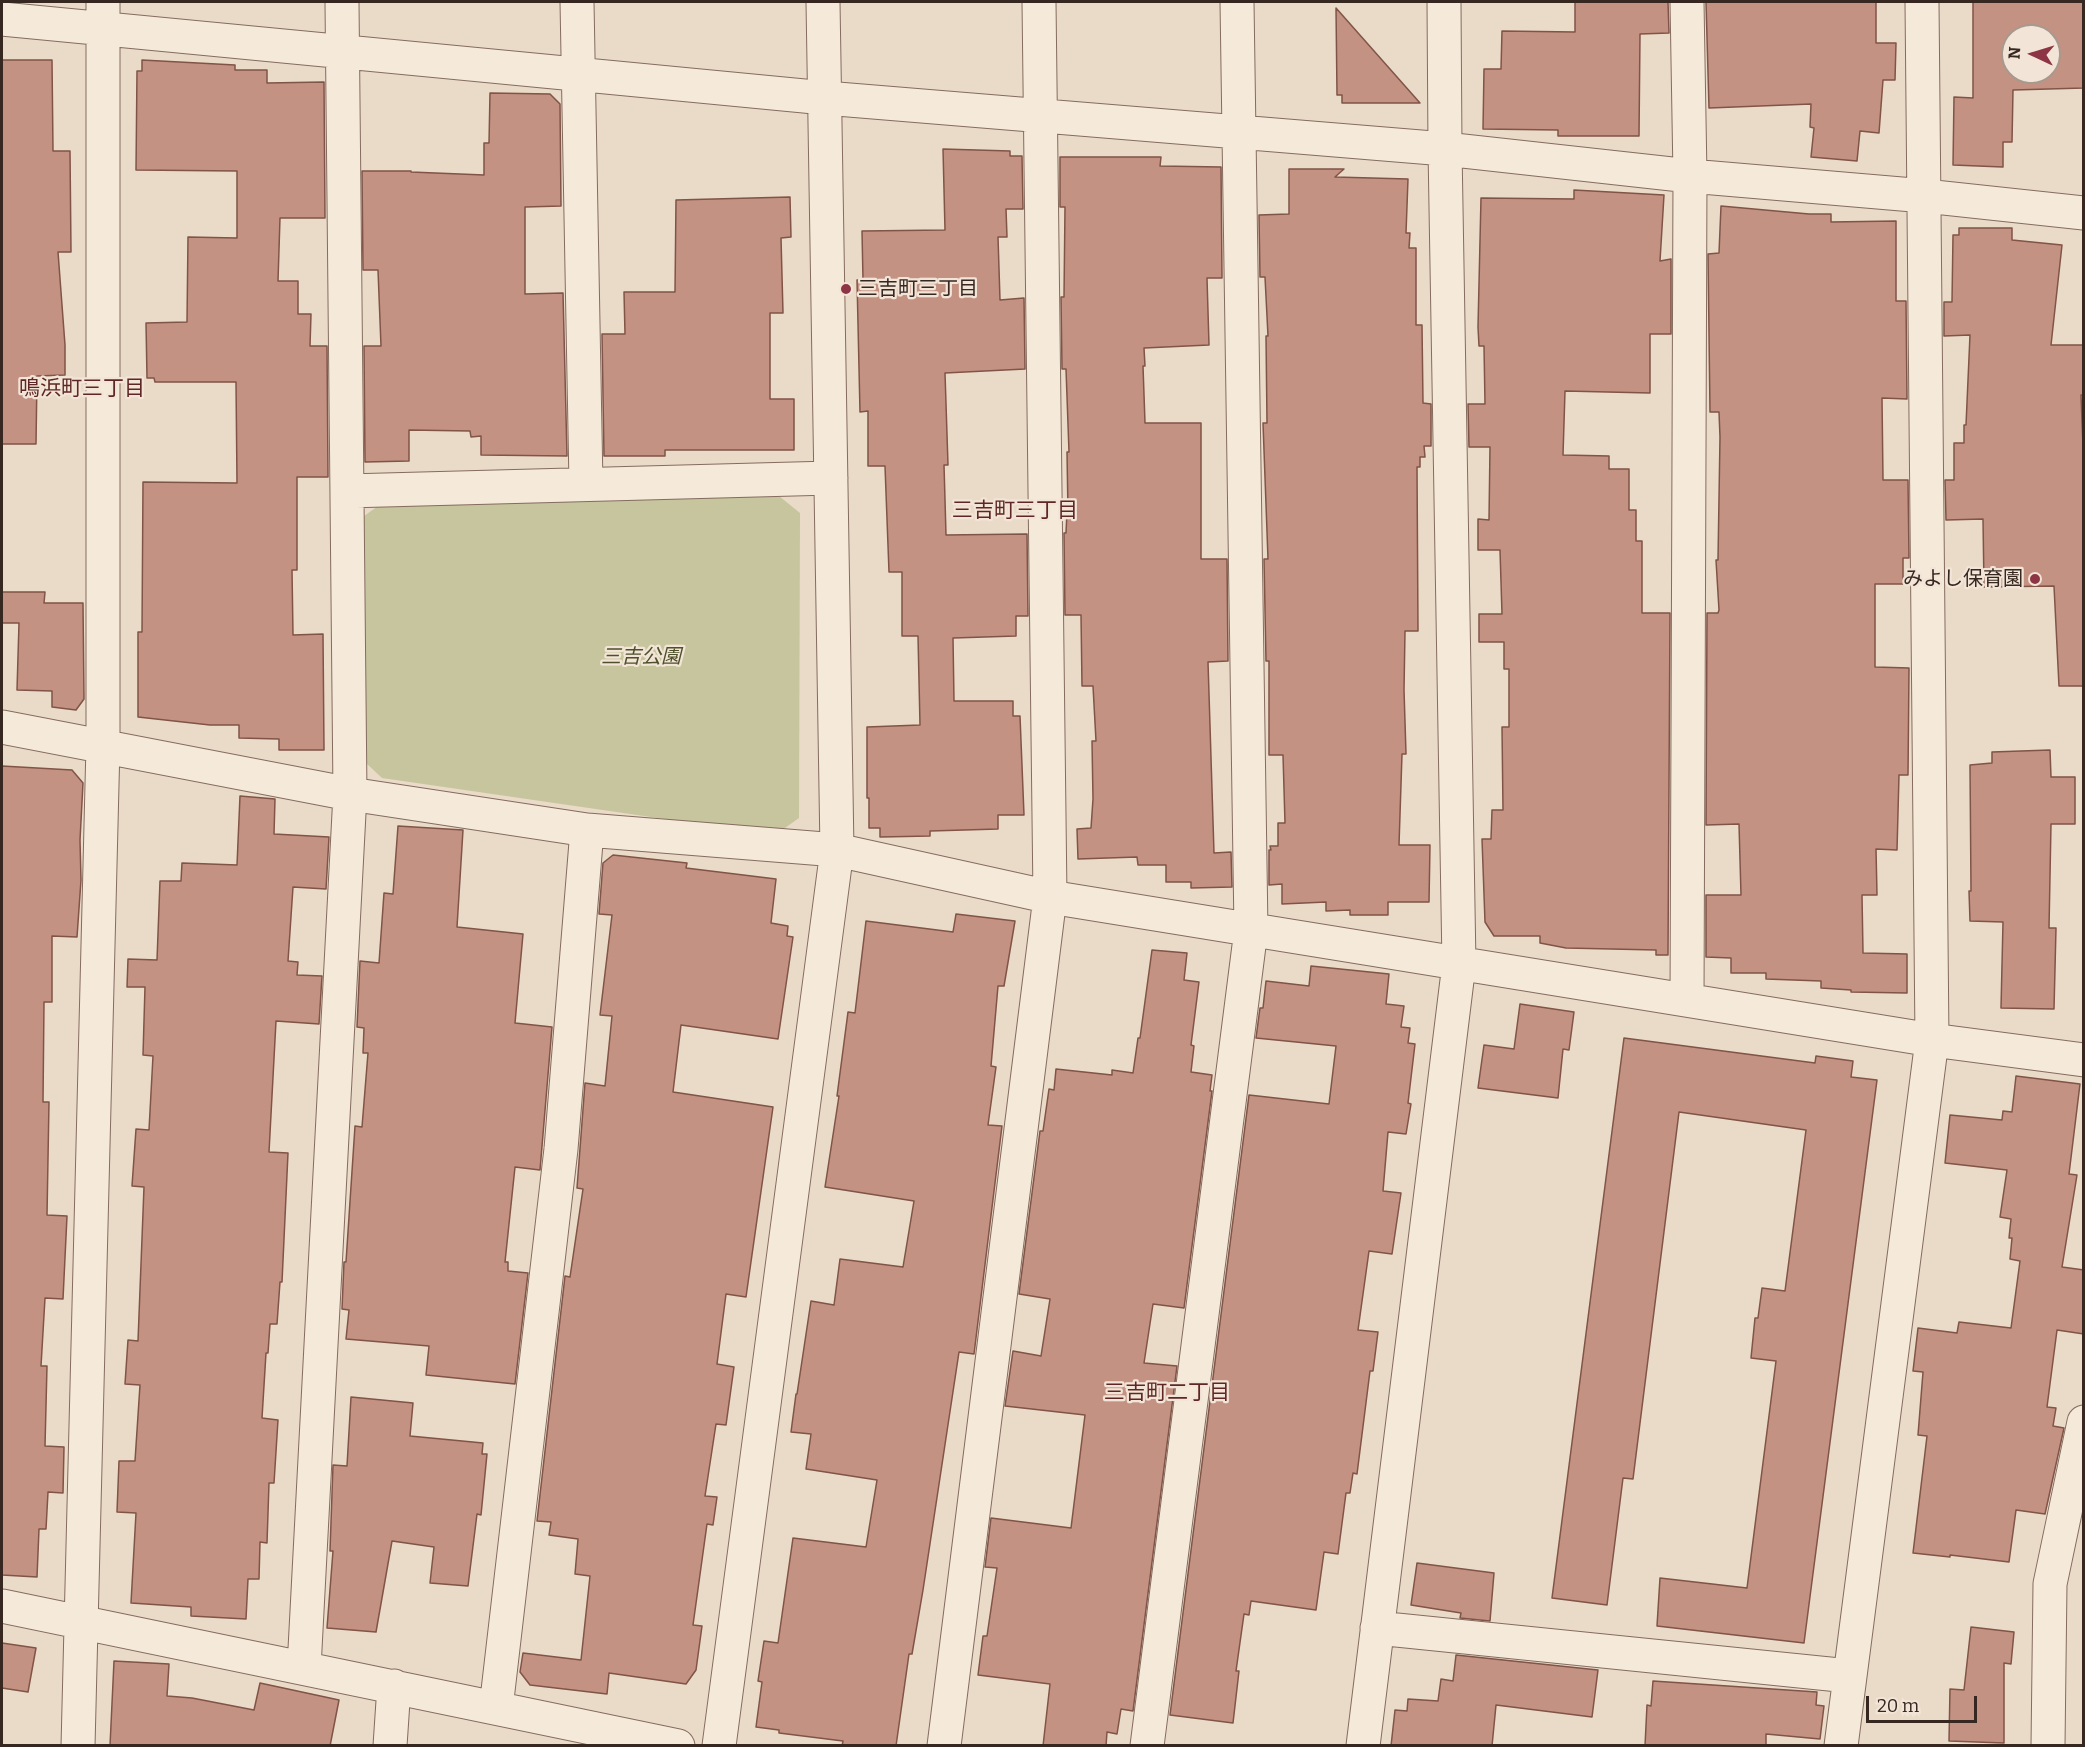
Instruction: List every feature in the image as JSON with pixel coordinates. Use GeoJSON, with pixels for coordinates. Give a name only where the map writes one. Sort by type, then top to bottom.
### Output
{"type":"FeatureCollection","features":[{"type":"Feature","properties":{"kind":"street"},"geometry":{"type":"LineString","coordinates":[[304,1668],[350,794],[342,2]]}},
{"type":"Feature","properties":{"kind":"street"},"geometry":{"type":"LineString","coordinates":[[577,2],[586,484]]}},
{"type":"Feature","properties":{"kind":"street"},"geometry":{"type":"LineString","coordinates":[[719,1746],[837,850],[823,2]]}},
{"type":"Feature","properties":{"kind":"street"},"geometry":{"type":"LineString","coordinates":[[944,1746],[1050,897],[1039,2]]}},
{"type":"Feature","properties":{"kind":"street"},"geometry":{"type":"LineString","coordinates":[[1146,1746],[1251,930],[1237,2]]}},
{"type":"Feature","properties":{"kind":"street"},"geometry":{"type":"LineString","coordinates":[[1363,1746],[1459,964],[1444,2]]}},
{"type":"Feature","properties":{"kind":"street"},"geometry":{"type":"LineString","coordinates":[[1687,2],[1690,176],[1687,1000]]}},
{"type":"Feature","properties":{"kind":"street"},"geometry":{"type":"LineString","coordinates":[[1841,1746],[1932,1040],[1922,2]]}},
{"type":"Feature","properties":{"kind":"street"},"geometry":{"type":"LineString","coordinates":[[78,1746],[103,745],[103,15]]}},
{"type":"Feature","properties":{"kind":"street"},"geometry":{"type":"LineString","coordinates":[[2,19],[103,15],[342,52],[825,98],[1445,149],[1690,176],[1925,196],[2084,213]]}},
{"type":"Feature","properties":{"kind":"street"},"geometry":{"type":"LineString","coordinates":[[347,491],[831,478]]}},
{"type":"Feature","properties":{"kind":"street"},"geometry":{"type":"LineString","coordinates":[[2,727],[350,794],[587,830],[837,850],[1050,897],[1932,1040],[2084,1060]]}},
{"type":"Feature","properties":{"kind":"street"},"geometry":{"type":"LineString","coordinates":[[496,1708],[561,1149],[587,830]]}},
{"type":"Feature","properties":{"kind":"street"},"geometry":{"type":"LineString","coordinates":[[2048,1746],[2050,1584],[2084,1422]]}},
{"type":"Feature","properties":{"kind":"street"},"geometry":{"type":"LineString","coordinates":[[2,1606],[678,1746]]}},
{"type":"Feature","properties":{"kind":"street"},"geometry":{"type":"LineString","coordinates":[[1377,1628],[1849,1676]]}},
{"type":"Feature","properties":{"kind":"street"},"geometry":{"type":"LineString","coordinates":[[390,1746],[394,1686]]}},
{"type":"Feature","properties":{"kind":"green space","name":"三吉公園"},"geometry":{"type":"Polygon","coordinates":[[[779,496],[800,513],[799,818],[775,835],[382,778],[365,762],[360,519],[378,506],[779,496]]]}},
{"type":"Feature","properties":{"kind":"building"},"geometry":{"type":"Polygon","coordinates":[[[1575,2],[1668,2],[1669,33],[1640,34],[1639,136],[1558,136],[1558,130],[1483,129],[1484,69],[1501,69],[1502,31],[1575,32],[1575,2]]]}},
{"type":"Feature","properties":{"kind":"building"},"geometry":{"type":"Polygon","coordinates":[[[1706,2],[1876,2],[1876,43],[1896,43],[1895,80],[1883,80],[1879,133],[1860,131],[1857,161],[1811,157],[1814,128],[1810,127],[1811,104],[1709,108],[1706,2]]]}},
{"type":"Feature","properties":{"kind":"building"},"geometry":{"type":"Polygon","coordinates":[[[1973,2],[2084,2],[2084,88],[2013,90],[2012,142],[2003,142],[2003,167],[1953,165],[1954,97],[1973,98],[1973,2]]]}},
{"type":"Feature","properties":{"kind":"building"},"geometry":{"type":"Polygon","coordinates":[[[1336,8],[1420,103],[1342,103],[1342,95],[1337,95],[1336,8]]]}},
{"type":"Feature","properties":{"kind":"building"},"geometry":{"type":"Polygon","coordinates":[[[2,60],[52,60],[53,151],[70,151],[71,252],[58,252],[65,375],[37,376],[36,444],[2,444],[2,60]]]}},
{"type":"Feature","properties":{"kind":"building"},"geometry":{"type":"Polygon","coordinates":[[[142,60],[235,65],[235,70],[267,70],[267,83],[324,82],[325,218],[280,218],[278,281],[298,281],[298,314],[311,314],[310,346],[327,346],[328,477],[297,477],[297,570],[292,570],[293,635],[323,634],[324,750],[279,750],[279,739],[239,738],[239,725],[210,725],[138,717],[138,632],[142,632],[143,482],[237,483],[236,382],[155,382],[154,378],[147,378],[146,323],[187,322],[188,237],[237,238],[237,171],[136,170],[137,71],[142,71],[142,60]]]}},
{"type":"Feature","properties":{"kind":"building"},"geometry":{"type":"Polygon","coordinates":[[[490,93],[550,94],[560,104],[561,206],[525,207],[525,294],[563,293],[567,456],[481,455],[481,436],[471,437],[470,431],[409,430],[409,461],[365,462],[364,346],[381,346],[378,270],[363,270],[362,171],[484,175],[484,143],[489,143],[490,93]]]}},
{"type":"Feature","properties":{"kind":"building"},"geometry":{"type":"Polygon","coordinates":[[[943,149],[1010,151],[1010,156],[1022,156],[1023,209],[1006,209],[1007,237],[998,237],[1000,300],[1024,298],[1025,369],[945,373],[948,465],[944,465],[946,535],[1027,534],[1028,616],[1016,616],[1016,636],[953,638],[954,701],[1013,701],[1013,716],[1020,716],[1024,815],[998,815],[998,829],[930,831],[930,836],[880,837],[880,828],[869,828],[867,727],[920,725],[918,636],[902,636],[902,572],[889,572],[885,466],[868,466],[868,411],[860,412],[857,280],[863,280],[862,231],[945,230],[943,149]]]}},
{"type":"Feature","properties":{"kind":"building"},"geometry":{"type":"Polygon","coordinates":[[[1060,157],[1161,157],[1160,166],[1221,167],[1222,278],[1207,278],[1209,345],[1144,348],[1145,366],[1143,366],[1145,423],[1201,423],[1201,559],[1227,559],[1228,661],[1208,662],[1214,853],[1231,852],[1232,887],[1191,888],[1191,882],[1166,882],[1166,865],[1138,865],[1137,857],[1078,859],[1077,829],[1091,828],[1092,741],[1096,741],[1093,686],[1082,686],[1081,615],[1065,615],[1064,533],[1066,533],[1068,512],[1067,452],[1069,452],[1066,369],[1062,369],[1061,297],[1064,297],[1065,207],[1060,207],[1060,157]]]}},
{"type":"Feature","properties":{"kind":"building"},"geometry":{"type":"Polygon","coordinates":[[[1289,169],[1344,169],[1335,177],[1408,179],[1406,233],[1410,233],[1409,248],[1416,248],[1416,325],[1422,325],[1423,403],[1431,404],[1431,446],[1424,446],[1425,457],[1420,457],[1420,467],[1417,467],[1418,631],[1405,631],[1406,754],[1402,754],[1399,845],[1430,845],[1429,902],[1388,902],[1388,915],[1350,915],[1350,910],[1326,911],[1326,902],[1282,904],[1282,884],[1269,885],[1270,846],[1278,846],[1278,823],[1285,823],[1283,755],[1269,755],[1269,661],[1266,661],[1264,559],[1268,559],[1263,423],[1267,423],[1266,336],[1268,336],[1265,277],[1260,277],[1259,215],[1289,214],[1289,169]]]}},
{"type":"Feature","properties":{"kind":"building"},"geometry":{"type":"Polygon","coordinates":[[[1574,190],[1664,195],[1660,261],[1671,259],[1671,334],[1650,334],[1650,393],[1565,391],[1563,455],[1609,456],[1609,469],[1629,469],[1629,510],[1636,510],[1636,541],[1642,541],[1642,613],[1670,613],[1668,955],[1656,955],[1656,950],[1566,948],[1540,943],[1540,936],[1494,936],[1485,922],[1482,839],[1491,839],[1492,810],[1503,810],[1502,727],[1509,727],[1509,669],[1504,669],[1504,642],[1479,642],[1479,614],[1502,614],[1500,550],[1478,550],[1478,519],[1489,520],[1490,447],[1469,447],[1468,404],[1485,404],[1484,346],[1479,346],[1478,327],[1481,198],[1574,199],[1574,190]]]}},
{"type":"Feature","properties":{"kind":"building"},"geometry":{"type":"Polygon","coordinates":[[[790,197],[791,237],[781,238],[783,313],[770,313],[770,399],[794,399],[794,450],[665,450],[665,456],[604,456],[602,334],[625,334],[624,292],[675,292],[676,200],[790,197]]]}},
{"type":"Feature","properties":{"kind":"building"},"geometry":{"type":"Polygon","coordinates":[[[1721,206],[1831,214],[1831,222],[1896,221],[1896,301],[1906,301],[1907,399],[1882,398],[1883,480],[1908,480],[1909,558],[1903,558],[1903,584],[1875,584],[1875,667],[1909,668],[1908,775],[1899,775],[1897,850],[1876,849],[1877,895],[1862,895],[1863,953],[1907,954],[1907,993],[1851,992],[1851,990],[1821,988],[1821,981],[1766,979],[1766,973],[1731,973],[1731,958],[1706,957],[1706,895],[1741,895],[1739,824],[1706,825],[1707,613],[1718,613],[1719,610],[1716,560],[1718,560],[1720,437],[1719,412],[1710,412],[1708,254],[1719,253],[1721,206]]]}},
{"type":"Feature","properties":{"kind":"building"},"geometry":{"type":"Polygon","coordinates":[[[1959,228],[2012,228],[2012,240],[2062,245],[2051,345],[2084,345],[2084,395],[2081,395],[2084,472],[2084,686],[2059,686],[2054,586],[1984,587],[1983,519],[1946,520],[1945,480],[1954,480],[1954,443],[1964,443],[1964,425],[1966,425],[1970,335],[1944,336],[1944,302],[1952,302],[1953,235],[1959,235],[1959,228]]]}},
{"type":"Feature","properties":{"kind":"building"},"geometry":{"type":"Polygon","coordinates":[[[2,592],[45,592],[44,603],[83,603],[84,699],[76,710],[52,707],[52,691],[17,690],[19,623],[2,623],[2,592]]]}},
{"type":"Feature","properties":{"kind":"building"},"geometry":{"type":"Polygon","coordinates":[[[2050,750],[2051,777],[2075,777],[2075,824],[2051,824],[2049,928],[2056,928],[2054,1009],[2001,1008],[2003,922],[1970,921],[1970,765],[1992,763],[1992,752],[2050,750]]]}},
{"type":"Feature","properties":{"kind":"building"},"geometry":{"type":"Polygon","coordinates":[[[2,766],[72,770],[83,783],[77,937],[52,936],[52,1002],[44,1002],[43,1102],[49,1102],[47,1215],[67,1216],[63,1299],[45,1298],[41,1366],[47,1366],[45,1446],[64,1447],[63,1493],[48,1492],[46,1529],[39,1529],[37,1577],[2,1575],[2,766]]]}},
{"type":"Feature","properties":{"kind":"building"},"geometry":{"type":"Polygon","coordinates":[[[240,796],[275,799],[274,834],[329,837],[326,889],[293,887],[288,961],[298,962],[297,975],[322,976],[319,1024],[276,1021],[269,1152],[288,1153],[282,1282],[280,1282],[277,1324],[270,1324],[262,1418],[278,1420],[274,1483],[269,1483],[267,1543],[260,1542],[259,1579],[248,1579],[246,1619],[191,1616],[191,1607],[131,1603],[136,1513],[117,1512],[119,1461],[135,1461],[140,1385],[125,1384],[128,1340],[138,1341],[144,1187],[132,1186],[136,1129],[149,1130],[153,1056],[143,1055],[145,987],[127,987],[128,959],[157,960],[160,881],[181,881],[182,863],[237,865],[240,796]]]}},
{"type":"Feature","properties":{"kind":"building"},"geometry":{"type":"Polygon","coordinates":[[[398,826],[463,830],[457,927],[523,934],[515,1023],[552,1027],[540,1170],[515,1167],[505,1262],[508,1262],[508,1271],[528,1273],[515,1384],[426,1375],[429,1346],[346,1339],[349,1310],[342,1309],[344,1262],[346,1262],[355,1126],[362,1127],[368,1053],[363,1053],[364,1028],[357,1027],[360,961],[379,963],[384,893],[393,894],[398,826]]]}},
{"type":"Feature","properties":{"kind":"building"},"geometry":{"type":"Polygon","coordinates":[[[613,855],[687,863],[686,868],[776,879],[771,923],[788,926],[787,936],[793,937],[778,1039],[681,1025],[673,1092],[773,1107],[746,1297],[726,1294],[717,1364],[734,1367],[726,1425],[716,1424],[705,1496],[717,1497],[713,1525],[707,1524],[693,1625],[702,1626],[696,1670],[686,1684],[609,1673],[607,1694],[530,1685],[520,1672],[523,1653],[581,1660],[590,1576],[575,1574],[578,1539],[549,1535],[551,1522],[537,1521],[565,1276],[570,1277],[583,1189],[577,1188],[585,1083],[605,1086],[612,1016],[600,1015],[612,915],[599,914],[603,863],[613,855]]]}},
{"type":"Feature","properties":{"kind":"building"},"geometry":{"type":"Polygon","coordinates":[[[956,914],[1015,921],[1004,986],[998,986],[991,1066],[996,1067],[988,1125],[1002,1126],[974,1354],[959,1352],[923,1590],[912,1654],[909,1654],[896,1746],[842,1746],[843,1741],[779,1733],[779,1730],[756,1727],[762,1682],[758,1681],[764,1641],[778,1643],[793,1538],[866,1547],[877,1480],[806,1469],[811,1434],[791,1432],[811,1301],[834,1305],[840,1259],[903,1267],[914,1201],[825,1187],[839,1096],[837,1096],[848,1012],[855,1013],[866,921],[953,932],[956,914]]]}},
{"type":"Feature","properties":{"kind":"building"},"geometry":{"type":"Polygon","coordinates":[[[1152,950],[1187,953],[1184,980],[1199,982],[1191,1045],[1194,1046],[1191,1072],[1212,1075],[1210,1091],[1212,1091],[1184,1308],[1153,1304],[1144,1363],[1177,1366],[1133,1711],[1121,1709],[1117,1734],[1107,1732],[1106,1746],[1043,1746],[1050,1684],[978,1675],[983,1636],[987,1636],[997,1568],[985,1567],[991,1518],[1071,1528],[1085,1415],[1005,1406],[1013,1351],[1041,1356],[1050,1299],[1019,1294],[1040,1131],[1043,1131],[1049,1089],[1054,1090],[1056,1069],[1112,1075],[1112,1070],[1133,1073],[1152,950]]]}},
{"type":"Feature","properties":{"kind":"building"},"geometry":{"type":"Polygon","coordinates":[[[1311,966],[1389,974],[1386,1004],[1404,1006],[1401,1027],[1410,1028],[1408,1043],[1415,1044],[1408,1103],[1411,1104],[1406,1134],[1388,1132],[1383,1191],[1401,1193],[1392,1254],[1369,1251],[1358,1330],[1378,1332],[1373,1371],[1370,1371],[1357,1474],[1353,1473],[1350,1493],[1346,1493],[1338,1554],[1324,1552],[1316,1610],[1251,1601],[1249,1615],[1244,1614],[1236,1671],[1239,1671],[1233,1723],[1170,1715],[1249,1095],[1329,1104],[1336,1046],[1256,1038],[1266,981],[1309,986],[1311,966]]]}},
{"type":"Feature","properties":{"kind":"building"},"geometry":{"type":"Polygon","coordinates":[[[1520,1004],[1574,1012],[1569,1050],[1563,1049],[1558,1098],[1478,1088],[1484,1045],[1514,1049],[1520,1004]]]}},
{"type":"Feature","properties":{"kind":"building"},"geometry":{"type":"Polygon","coordinates":[[[1624,1038],[1815,1063],[1816,1056],[1853,1061],[1851,1077],[1877,1080],[1804,1643],[1657,1626],[1660,1578],[1747,1588],[1776,1361],[1751,1358],[1755,1318],[1758,1318],[1762,1288],[1785,1291],[1806,1130],[1679,1112],[1633,1479],[1623,1478],[1607,1605],[1552,1598],[1624,1038]]]}},
{"type":"Feature","properties":{"kind":"building"},"geometry":{"type":"Polygon","coordinates":[[[2016,1076],[2080,1084],[2069,1174],[2077,1175],[2062,1267],[2084,1270],[2084,1334],[2057,1330],[2047,1407],[2056,1408],[2053,1426],[2064,1428],[2045,1514],[2016,1510],[2009,1562],[1913,1553],[1927,1436],[1918,1435],[1923,1372],[1913,1371],[1918,1328],[1957,1333],[1959,1322],[2011,1328],[2020,1261],[2010,1259],[2011,1219],[2000,1217],[2007,1170],[1945,1163],[1950,1115],[2002,1120],[2003,1111],[2012,1112],[2016,1076]]]}},
{"type":"Feature","properties":{"kind":"building"},"geometry":{"type":"Polygon","coordinates":[[[351,1397],[413,1403],[410,1436],[483,1443],[482,1454],[487,1454],[481,1515],[477,1514],[468,1586],[430,1583],[434,1547],[392,1541],[376,1632],[327,1628],[333,1551],[330,1551],[333,1465],[347,1466],[351,1397]]]}},
{"type":"Feature","properties":{"kind":"building"},"geometry":{"type":"Polygon","coordinates":[[[1417,1563],[1494,1573],[1490,1621],[1460,1618],[1461,1613],[1411,1605],[1417,1563]]]}},
{"type":"Feature","properties":{"kind":"building"},"geometry":{"type":"Polygon","coordinates":[[[1971,1627],[2014,1632],[2011,1664],[2004,1663],[2004,1743],[1949,1741],[1950,1689],[1964,1690],[1971,1627]]]}},
{"type":"Feature","properties":{"kind":"building"},"geometry":{"type":"Polygon","coordinates":[[[2,1643],[36,1648],[28,1692],[2,1688],[2,1643]]]}},
{"type":"Feature","properties":{"kind":"building"},"geometry":{"type":"Polygon","coordinates":[[[1456,1655],[1598,1670],[1592,1717],[1496,1705],[1492,1746],[1391,1746],[1395,1710],[1407,1711],[1408,1699],[1438,1701],[1441,1679],[1453,1681],[1456,1655]]]}},
{"type":"Feature","properties":{"kind":"building"},"geometry":{"type":"Polygon","coordinates":[[[114,1661],[169,1664],[167,1696],[192,1698],[254,1710],[260,1683],[339,1700],[330,1746],[110,1746],[114,1661]]]}},
{"type":"Feature","properties":{"kind":"building"},"geometry":{"type":"Polygon","coordinates":[[[1653,1681],[1817,1692],[1816,1705],[1824,1706],[1820,1739],[1766,1734],[1766,1746],[1645,1746],[1647,1705],[1651,1706],[1653,1681]]]}},
{"type":"Feature","properties":{"kind":"place","name":"三吉町三丁目"},"geometry":{"type":"Point","coordinates":[846,289]}},
{"type":"Feature","properties":{"kind":"place","name":"みよし保育園"},"geometry":{"type":"Point","coordinates":[2035,579]}},
{"type":"Feature","properties":{"kind":"district","name":"鳴浜町三丁目"},"geometry":{"type":"Point","coordinates":[82,389]}},
{"type":"Feature","properties":{"kind":"district","name":"三吉町三丁目"},"geometry":{"type":"Point","coordinates":[1015,511]}},
{"type":"Feature","properties":{"kind":"district","name":"三吉町二丁目"},"geometry":{"type":"Point","coordinates":[1167,1393]}}]}
